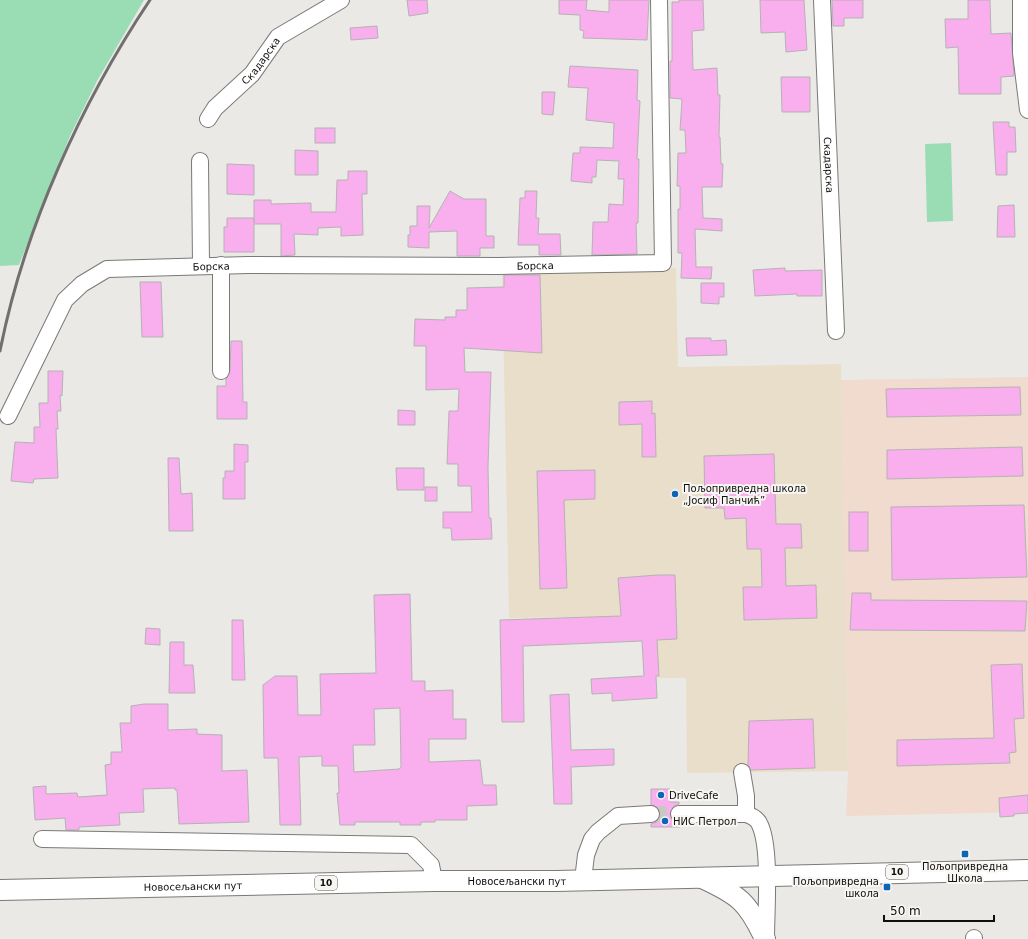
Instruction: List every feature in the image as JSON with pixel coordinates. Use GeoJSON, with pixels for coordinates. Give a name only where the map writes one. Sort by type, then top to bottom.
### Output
{"type":"FeatureCollection","features":[{"type":"Feature","properties":{"kind":"main road","name":"Новосељански пут"},"geometry":{"type":"LineString","coordinates":[[3,890],[434,881],[583,880],[1028,870]]}},
{"type":"Feature","properties":{"kind":"main road"},"geometry":{"type":"LineString","coordinates":[[698,877],[730,892],[742,900],[756,919],[765,939]]}},
{"type":"Feature","properties":{"kind":"street","name":"Скадарска"},"geometry":{"type":"LineString","coordinates":[[208,118],[215,108],[252,74],[278,37],[340,0]]}},
{"type":"Feature","properties":{"kind":"street","name":"Борска"},"geometry":{"type":"LineString","coordinates":[[8,416],[65,300],[82,284],[107,269],[201,265],[498,266],[663,264],[659,0]]}},
{"type":"Feature","properties":{"kind":"street","name":"Скадарска"},"geometry":{"type":"LineString","coordinates":[[822,0],[836,330]]}},
{"type":"Feature","properties":{"kind":"street"},"geometry":{"type":"LineString","coordinates":[[1021,0],[1024,38],[1024,85],[1028,110]]}},
{"type":"Feature","properties":{"kind":"street"},"geometry":{"type":"LineString","coordinates":[[200,161],[201,265]]}},
{"type":"Feature","properties":{"kind":"street"},"geometry":{"type":"LineString","coordinates":[[221,371],[222,265]]}},
{"type":"Feature","properties":{"kind":"street"},"geometry":{"type":"LineString","coordinates":[[742,772],[746,796],[746,814]]}},
{"type":"Feature","properties":{"kind":"street"},"geometry":{"type":"LineString","coordinates":[[583,880],[586,855],[592,839],[598,832],[618,816],[651,814]]}},
{"type":"Feature","properties":{"kind":"street"},"geometry":{"type":"LineString","coordinates":[[679,814],[746,814],[752,816],[760,824],[766,856],[765,939]]}},
{"type":"Feature","properties":{"kind":"street"},"geometry":{"type":"LineString","coordinates":[[42,839],[411,845],[431,865],[434,881]]}},
{"type":"Feature","properties":{"kind":"shaded area","name":"Пољопривредна школа „Јосиф Панчић”"},"geometry":{"type":"Polygon","coordinates":[[[676,268],[678,367],[841,364],[848,771],[687,773],[686,678],[658,678],[657,616],[509,618],[502,271],[676,268]]]}},
{"type":"Feature","properties":{"kind":"shaded area"},"geometry":{"type":"Polygon","coordinates":[[[1028,377],[1028,812],[846,816],[848,771],[841,380],[1028,377]]]}},
{"type":"Feature","properties":{"kind":"green space"},"geometry":{"type":"Polygon","coordinates":[[[0,0],[144,0],[97,81],[70,136],[19,265],[0,266],[0,0]]]}},
{"type":"Feature","properties":{"kind":"green space"},"geometry":{"type":"Polygon","coordinates":[[[951,143],[953,221],[927,222],[925,144],[951,143]]]}},
{"type":"Feature","properties":{"kind":"building"},"geometry":{"type":"Polygon","coordinates":[[[407,0],[427,0],[428,13],[409,16],[407,0]]]}},
{"type":"Feature","properties":{"kind":"building"},"geometry":{"type":"Polygon","coordinates":[[[559,0],[587,0],[586,10],[609,12],[609,0],[649,0],[647,40],[583,38],[584,31],[580,30],[580,15],[559,14],[559,0]]]}},
{"type":"Feature","properties":{"kind":"building"},"geometry":{"type":"Polygon","coordinates":[[[679,0],[703,0],[704,30],[692,31],[693,70],[717,68],[718,95],[720,95],[719,137],[721,164],[723,164],[722,187],[702,187],[703,218],[722,219],[722,231],[695,229],[696,267],[712,267],[711,279],[681,278],[682,253],[678,253],[678,209],[680,209],[680,186],[677,186],[678,153],[686,153],[685,130],[680,130],[682,99],[670,98],[670,61],[672,61],[672,2],[679,2],[679,0]]]}},
{"type":"Feature","properties":{"kind":"building"},"geometry":{"type":"Polygon","coordinates":[[[760,0],[804,0],[807,50],[786,52],[785,32],[761,33],[760,0]]]}},
{"type":"Feature","properties":{"kind":"building"},"geometry":{"type":"Polygon","coordinates":[[[832,0],[863,0],[863,18],[844,18],[844,26],[833,26],[832,0]]]}},
{"type":"Feature","properties":{"kind":"building"},"geometry":{"type":"Polygon","coordinates":[[[968,0],[990,0],[991,34],[1011,33],[1014,76],[1001,77],[1001,94],[959,94],[958,47],[946,48],[945,19],[968,19],[968,0]]]}},
{"type":"Feature","properties":{"kind":"building"},"geometry":{"type":"Polygon","coordinates":[[[377,26],[378,38],[351,40],[350,28],[377,26]]]}},
{"type":"Feature","properties":{"kind":"building"},"geometry":{"type":"Polygon","coordinates":[[[570,66],[638,70],[637,100],[640,101],[637,159],[639,159],[638,223],[636,223],[637,254],[592,255],[593,222],[608,222],[609,204],[623,205],[624,179],[618,179],[619,161],[597,160],[596,177],[592,177],[592,183],[571,181],[573,153],[580,153],[580,147],[613,148],[614,123],[586,120],[588,88],[568,87],[570,66]]]}},
{"type":"Feature","properties":{"kind":"building"},"geometry":{"type":"Polygon","coordinates":[[[781,77],[810,77],[810,112],[782,112],[781,77]]]}},
{"type":"Feature","properties":{"kind":"building"},"geometry":{"type":"Polygon","coordinates":[[[542,92],[555,92],[553,115],[542,114],[542,92]]]}},
{"type":"Feature","properties":{"kind":"building"},"geometry":{"type":"Polygon","coordinates":[[[993,122],[1009,122],[1009,127],[1015,127],[1016,152],[1007,152],[1007,175],[996,175],[993,122]]]}},
{"type":"Feature","properties":{"kind":"building"},"geometry":{"type":"Polygon","coordinates":[[[315,128],[335,128],[335,143],[315,143],[315,128]]]}},
{"type":"Feature","properties":{"kind":"building"},"geometry":{"type":"Polygon","coordinates":[[[295,150],[318,151],[318,175],[295,175],[295,150]]]}},
{"type":"Feature","properties":{"kind":"building"},"geometry":{"type":"Polygon","coordinates":[[[227,164],[254,165],[254,195],[227,194],[227,164]]]}},
{"type":"Feature","properties":{"kind":"building"},"geometry":{"type":"Polygon","coordinates":[[[348,171],[367,171],[367,194],[362,194],[363,235],[341,236],[341,227],[318,228],[318,235],[294,234],[295,255],[281,256],[281,224],[254,224],[254,252],[224,252],[224,227],[227,227],[227,218],[254,218],[254,200],[271,200],[271,204],[311,203],[311,212],[336,212],[337,180],[348,180],[348,171]]]}},
{"type":"Feature","properties":{"kind":"building"},"geometry":{"type":"Polygon","coordinates":[[[450,191],[464,199],[486,199],[486,236],[494,236],[494,248],[480,248],[480,256],[457,256],[457,231],[429,232],[429,248],[408,247],[410,226],[417,226],[417,206],[430,206],[429,228],[450,191]]]}},
{"type":"Feature","properties":{"kind":"building"},"geometry":{"type":"Polygon","coordinates":[[[525,191],[537,191],[536,218],[539,218],[538,234],[560,234],[561,255],[539,255],[539,245],[518,245],[520,198],[525,198],[525,191]]]}},
{"type":"Feature","properties":{"kind":"building"},"geometry":{"type":"Polygon","coordinates":[[[1014,205],[1015,237],[997,237],[998,206],[1014,205]]]}},
{"type":"Feature","properties":{"kind":"building"},"geometry":{"type":"Polygon","coordinates":[[[785,268],[785,271],[822,270],[822,296],[797,296],[797,294],[755,296],[753,270],[785,268]]]}},
{"type":"Feature","properties":{"kind":"building"},"geometry":{"type":"Polygon","coordinates":[[[504,275],[540,275],[542,353],[464,348],[465,372],[491,372],[488,467],[489,518],[491,518],[492,539],[452,540],[451,528],[443,528],[443,512],[472,512],[471,486],[458,486],[458,464],[447,464],[449,411],[458,411],[459,389],[426,390],[426,346],[414,346],[415,319],[445,320],[445,317],[456,317],[456,310],[467,310],[467,288],[504,287],[504,275]]]}},
{"type":"Feature","properties":{"kind":"building"},"geometry":{"type":"Polygon","coordinates":[[[140,282],[161,282],[163,337],[142,337],[140,282]]]}},
{"type":"Feature","properties":{"kind":"building"},"geometry":{"type":"Polygon","coordinates":[[[701,283],[724,283],[724,297],[719,297],[719,304],[701,303],[701,283]]]}},
{"type":"Feature","properties":{"kind":"building"},"geometry":{"type":"Polygon","coordinates":[[[686,338],[711,338],[711,341],[726,340],[727,355],[687,356],[686,338]]]}},
{"type":"Feature","properties":{"kind":"building"},"geometry":{"type":"Polygon","coordinates":[[[231,341],[242,341],[243,402],[247,402],[247,419],[217,419],[217,386],[226,386],[226,379],[230,371],[231,341]]]}},
{"type":"Feature","properties":{"kind":"building"},"geometry":{"type":"Polygon","coordinates":[[[48,371],[63,371],[62,396],[60,395],[61,411],[57,411],[58,429],[56,429],[58,478],[34,479],[33,483],[11,481],[15,442],[34,443],[34,427],[40,427],[39,403],[48,403],[48,371]]]}},
{"type":"Feature","properties":{"kind":"building"},"geometry":{"type":"Polygon","coordinates":[[[1020,387],[1021,415],[887,417],[886,389],[1020,387]]]}},
{"type":"Feature","properties":{"kind":"building"},"geometry":{"type":"Polygon","coordinates":[[[652,401],[652,414],[655,413],[656,457],[642,457],[642,424],[619,425],[619,402],[652,401]]]}},
{"type":"Feature","properties":{"kind":"building"},"geometry":{"type":"Polygon","coordinates":[[[398,410],[415,411],[415,425],[398,425],[398,410]]]}},
{"type":"Feature","properties":{"kind":"building"},"geometry":{"type":"Polygon","coordinates":[[[234,444],[248,445],[248,462],[245,462],[245,499],[223,499],[223,478],[225,478],[225,471],[234,471],[234,444]]]}},
{"type":"Feature","properties":{"kind":"building"},"geometry":{"type":"Polygon","coordinates":[[[1022,447],[1023,476],[887,479],[887,450],[1022,447]]]}},
{"type":"Feature","properties":{"kind":"building"},"geometry":{"type":"Polygon","coordinates":[[[774,454],[776,524],[801,524],[802,548],[785,548],[786,586],[816,585],[817,618],[744,620],[743,587],[762,587],[761,549],[747,549],[746,518],[725,519],[724,508],[705,508],[704,456],[774,454]]]}},
{"type":"Feature","properties":{"kind":"building"},"geometry":{"type":"Polygon","coordinates":[[[168,458],[179,458],[181,494],[192,493],[193,531],[169,531],[168,458]]]}},
{"type":"Feature","properties":{"kind":"building"},"geometry":{"type":"Polygon","coordinates":[[[396,468],[424,468],[424,490],[397,490],[396,468]]]}},
{"type":"Feature","properties":{"kind":"building"},"geometry":{"type":"Polygon","coordinates":[[[595,470],[595,499],[564,500],[567,588],[540,589],[537,471],[595,470]]]}},
{"type":"Feature","properties":{"kind":"building"},"geometry":{"type":"Polygon","coordinates":[[[425,487],[437,487],[437,501],[425,501],[425,487]]]}},
{"type":"Feature","properties":{"kind":"building"},"geometry":{"type":"Polygon","coordinates":[[[1024,505],[1027,577],[892,580],[891,507],[1024,505]]]}},
{"type":"Feature","properties":{"kind":"building"},"geometry":{"type":"Polygon","coordinates":[[[849,512],[868,512],[868,551],[849,551],[849,512]]]}},
{"type":"Feature","properties":{"kind":"building"},"geometry":{"type":"Polygon","coordinates":[[[675,575],[677,639],[657,640],[659,676],[656,676],[657,698],[612,701],[612,693],[592,694],[591,679],[644,676],[642,641],[523,646],[524,722],[502,722],[500,620],[621,616],[618,578],[675,575]]]}},
{"type":"Feature","properties":{"kind":"building"},"geometry":{"type":"Polygon","coordinates":[[[852,593],[871,593],[871,600],[1027,601],[1025,631],[850,630],[852,593]]]}},
{"type":"Feature","properties":{"kind":"building"},"geometry":{"type":"Polygon","coordinates":[[[410,594],[412,681],[425,681],[425,691],[453,690],[453,719],[466,719],[466,739],[429,739],[429,762],[480,760],[483,785],[496,785],[497,805],[467,806],[467,820],[435,820],[435,822],[421,822],[421,825],[400,825],[400,822],[355,822],[355,825],[340,825],[337,793],[339,793],[338,766],[322,766],[322,756],[299,757],[301,825],[280,825],[278,758],[264,758],[263,685],[275,676],[297,676],[298,715],[321,715],[320,674],[376,673],[374,595],[410,594]],[[400,708],[374,709],[375,745],[353,745],[354,772],[399,769],[401,767],[400,708]]]}},
{"type":"Feature","properties":{"kind":"building"},"geometry":{"type":"Polygon","coordinates":[[[232,620],[243,620],[245,680],[232,680],[232,620]]]}},
{"type":"Feature","properties":{"kind":"building"},"geometry":{"type":"Polygon","coordinates":[[[146,628],[160,629],[160,645],[145,644],[146,628]]]}},
{"type":"Feature","properties":{"kind":"building"},"geometry":{"type":"Polygon","coordinates":[[[170,642],[184,642],[184,665],[193,665],[195,693],[169,693],[170,642]]]}},
{"type":"Feature","properties":{"kind":"building"},"geometry":{"type":"Polygon","coordinates":[[[1022,664],[1024,718],[1014,719],[1016,752],[1009,753],[1010,763],[897,766],[897,740],[994,738],[991,665],[1022,664]]]}},
{"type":"Feature","properties":{"kind":"building"},"geometry":{"type":"Polygon","coordinates":[[[569,694],[571,750],[614,749],[614,765],[571,767],[572,804],[554,804],[550,695],[569,694]]]}},
{"type":"Feature","properties":{"kind":"building"},"geometry":{"type":"Polygon","coordinates":[[[144,704],[168,704],[168,730],[197,729],[197,734],[222,735],[222,771],[247,770],[249,822],[179,824],[177,790],[175,790],[175,788],[143,789],[144,812],[119,813],[120,825],[79,827],[79,830],[66,830],[65,818],[35,820],[33,787],[46,786],[46,794],[77,793],[78,797],[107,795],[105,765],[111,764],[111,752],[122,752],[120,723],[131,723],[131,706],[144,704]]]}},
{"type":"Feature","properties":{"kind":"building"},"geometry":{"type":"Polygon","coordinates":[[[813,719],[815,768],[751,770],[748,765],[749,721],[813,719]]]}},
{"type":"Feature","properties":{"kind":"building","name":"НИС Петрол"},"geometry":{"type":"Polygon","coordinates":[[[651,789],[670,789],[670,802],[679,802],[679,804],[674,806],[670,814],[674,822],[680,824],[680,827],[651,827],[651,824],[657,822],[660,814],[659,808],[651,805],[651,789]]]}},
{"type":"Feature","properties":{"kind":"building"},"geometry":{"type":"Polygon","coordinates":[[[1028,795],[1028,813],[1000,817],[999,798],[1028,795]]]}},
{"type":"Feature","properties":{"kind":"tunnel"},"geometry":{"type":"LineString","coordinates":[[651,814],[679,814]]}},
{"type":"Feature","properties":{"kind":"railway"},"geometry":{"type":"LineString","coordinates":[[0,351],[24,259],[58,168],[101,81],[150,0]]}},
{"type":"Feature","properties":{"kind":"place","name":"Пољопривредна школа „Јосиф Панчић”"},"geometry":{"type":"Point","coordinates":[675,494]}},
{"type":"Feature","properties":{"kind":"place","name":"DriveCafe"},"geometry":{"type":"Point","coordinates":[661,795]}},
{"type":"Feature","properties":{"kind":"place","name":"НИС Петрол"},"geometry":{"type":"Point","coordinates":[665,821]}},
{"type":"Feature","properties":{"kind":"place","name":"Пољопривредна Школа"},"geometry":{"type":"Point","coordinates":[965,854]}},
{"type":"Feature","properties":{"kind":"place","name":"Пољопривредна школа"},"geometry":{"type":"Point","coordinates":[887,887]}}]}
